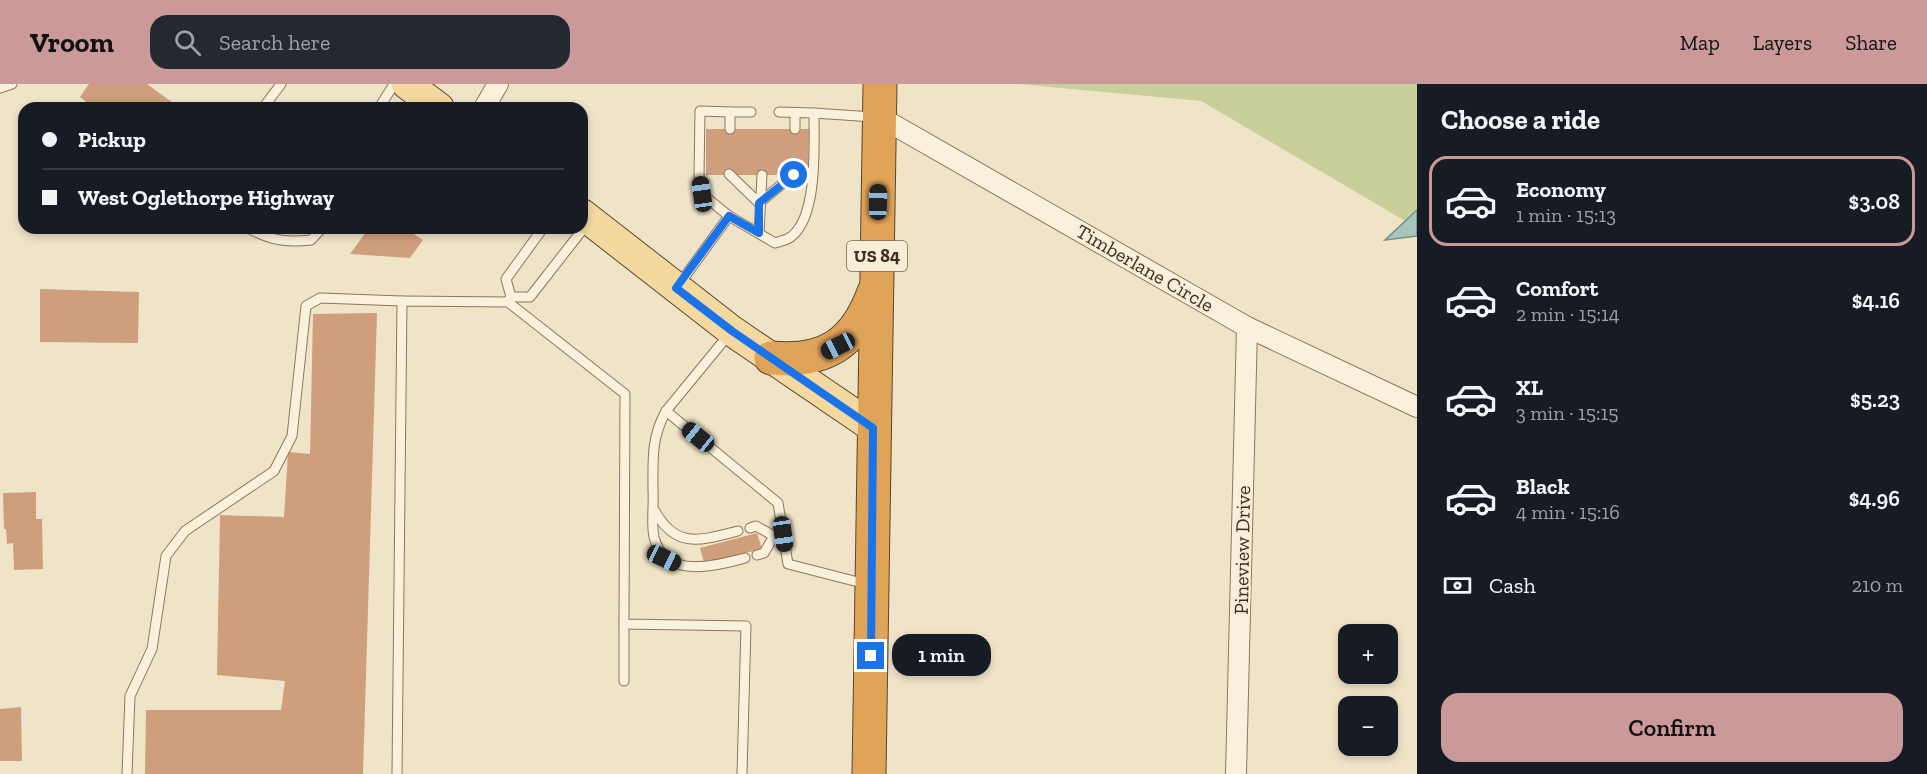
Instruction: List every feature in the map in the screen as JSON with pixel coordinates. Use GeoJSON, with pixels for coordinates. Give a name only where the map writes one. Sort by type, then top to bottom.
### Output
{"type":"FeatureCollection","features":[{"type":"Feature","properties":{"kind":"highway","name":"US 84"},"geometry":{"type":"LineString","coordinates":[[868,774],[880,84]]}},
{"type":"Feature","properties":{"kind":"highway"},"geometry":{"type":"LineString","coordinates":[[771,358],[796,360],[822,354],[838,346],[856,328],[867,311],[876,288]]}},
{"type":"Feature","properties":{"kind":"main road"},"geometry":{"type":"LineString","coordinates":[[407,84],[431,102]]}},
{"type":"Feature","properties":{"kind":"main road"},"geometry":{"type":"LineString","coordinates":[[588,219],[732,331],[873,428]]}},
{"type":"Feature","properties":{"kind":"street"},"geometry":{"type":"LineString","coordinates":[[488,102],[498,84]]}},
{"type":"Feature","properties":{"kind":"street","name":"Timberlane Circle"},"geometry":{"type":"LineString","coordinates":[[880,117],[1247,327],[1417,407]]}},
{"type":"Feature","properties":{"kind":"street","name":"Pineview Drive"},"geometry":{"type":"LineString","coordinates":[[1236,774],[1247,327]]}},
{"type":"Feature","properties":{"kind":"lane"},"geometry":{"type":"LineString","coordinates":[[0,88],[12,84]]}},
{"type":"Feature","properties":{"kind":"lane"},"geometry":{"type":"LineString","coordinates":[[268,102],[281,84]]}},
{"type":"Feature","properties":{"kind":"lane"},"geometry":{"type":"LineString","coordinates":[[383,102],[394,84]]}},
{"type":"Feature","properties":{"kind":"lane"},"geometry":{"type":"LineString","coordinates":[[751,112],[700,111],[699,175],[702,194],[729,216],[775,243],[791,238],[798,231],[808,206],[814,176],[814,113]]}},
{"type":"Feature","properties":{"kind":"lane"},"geometry":{"type":"LineString","coordinates":[[730,112],[730,129]]}},
{"type":"Feature","properties":{"kind":"lane"},"geometry":{"type":"LineString","coordinates":[[779,112],[880,117]]}},
{"type":"Feature","properties":{"kind":"lane"},"geometry":{"type":"LineString","coordinates":[[795,113],[795,129]]}},
{"type":"Feature","properties":{"kind":"lane"},"geometry":{"type":"LineString","coordinates":[[729,174],[759,203]]}},
{"type":"Feature","properties":{"kind":"lane"},"geometry":{"type":"LineString","coordinates":[[759,233],[762,175]]}},
{"type":"Feature","properties":{"kind":"lane"},"geometry":{"type":"LineString","coordinates":[[759,203],[794,175]]}},
{"type":"Feature","properties":{"kind":"lane"},"geometry":{"type":"LineString","coordinates":[[676,288],[729,216]]}},
{"type":"Feature","properties":{"kind":"lane"},"geometry":{"type":"LineString","coordinates":[[259,234],[268,239],[289,243],[311,240],[316,234]]}},
{"type":"Feature","properties":{"kind":"lane"},"geometry":{"type":"LineString","coordinates":[[539,234],[506,279],[509,300],[625,394],[624,681]]}},
{"type":"Feature","properties":{"kind":"lane"},"geometry":{"type":"LineString","coordinates":[[127,774],[129,696],[152,649],[165,556],[185,531],[274,471],[292,436],[306,306],[320,298],[402,302],[509,300],[530,297],[574,234]]}},
{"type":"Feature","properties":{"kind":"lane"},"geometry":{"type":"LineString","coordinates":[[397,774],[402,302]]}},
{"type":"Feature","properties":{"kind":"lane"},"geometry":{"type":"LineString","coordinates":[[732,331],[666,411],[655,430],[654,539],[664,558],[684,567],[708,568],[745,558]]}},
{"type":"Feature","properties":{"kind":"lane"},"geometry":{"type":"LineString","coordinates":[[666,411],[778,503],[779,535],[788,564],[872,586]]}},
{"type":"Feature","properties":{"kind":"lane"},"geometry":{"type":"LineString","coordinates":[[654,508],[661,522],[675,535],[691,540],[738,531]]}},
{"type":"Feature","properties":{"kind":"lane"},"geometry":{"type":"LineString","coordinates":[[750,528],[756,526],[779,535]]}},
{"type":"Feature","properties":{"kind":"lane"},"geometry":{"type":"LineString","coordinates":[[757,555],[764,553],[779,535]]}},
{"type":"Feature","properties":{"kind":"lane"},"geometry":{"type":"LineString","coordinates":[[624,624],[746,626],[742,774]]}},
{"type":"Feature","properties":{"kind":"green space"},"geometry":{"type":"Polygon","coordinates":[[[1018,84],[1417,84],[1417,228],[1201,101],[1018,84]]]}},
{"type":"Feature","properties":{"kind":"water"},"geometry":{"type":"Polygon","coordinates":[[[1417,210],[1417,236],[1385,240],[1417,210]]]}},
{"type":"Feature","properties":{"kind":"building"},"geometry":{"type":"Polygon","coordinates":[[[89,84],[147,84],[172,102],[86,102],[80,97],[89,84]]]}},
{"type":"Feature","properties":{"kind":"building"},"geometry":{"type":"Polygon","coordinates":[[[706,129],[809,129],[808,175],[706,175],[706,129]]]}},
{"type":"Feature","properties":{"kind":"building"},"geometry":{"type":"Polygon","coordinates":[[[365,234],[414,234],[423,240],[410,258],[350,254],[365,234]]]}},
{"type":"Feature","properties":{"kind":"building"},"geometry":{"type":"Polygon","coordinates":[[[40,289],[139,292],[138,343],[40,342],[40,289]]]}},
{"type":"Feature","properties":{"kind":"building"},"geometry":{"type":"Polygon","coordinates":[[[377,313],[363,774],[145,774],[146,710],[281,710],[285,681],[217,675],[220,515],[284,517],[288,452],[310,454],[313,314],[377,313]]]}},
{"type":"Feature","properties":{"kind":"building"},"geometry":{"type":"Polygon","coordinates":[[[36,492],[36,519],[42,519],[43,569],[14,570],[13,543],[7,544],[6,529],[4,529],[3,493],[36,492]]]}},
{"type":"Feature","properties":{"kind":"building"},"geometry":{"type":"Polygon","coordinates":[[[757,533],[762,549],[704,563],[700,548],[757,533]]]}},
{"type":"Feature","properties":{"kind":"building"},"geometry":{"type":"Polygon","coordinates":[[[21,707],[22,761],[0,761],[0,709],[21,707]]]}},
{"type":"Feature","properties":{"kind":"route"},"geometry":{"type":"LineString","coordinates":[[794,175],[759,203],[759,233],[729,216],[676,288],[732,331],[873,428],[871,656]]}}]}
